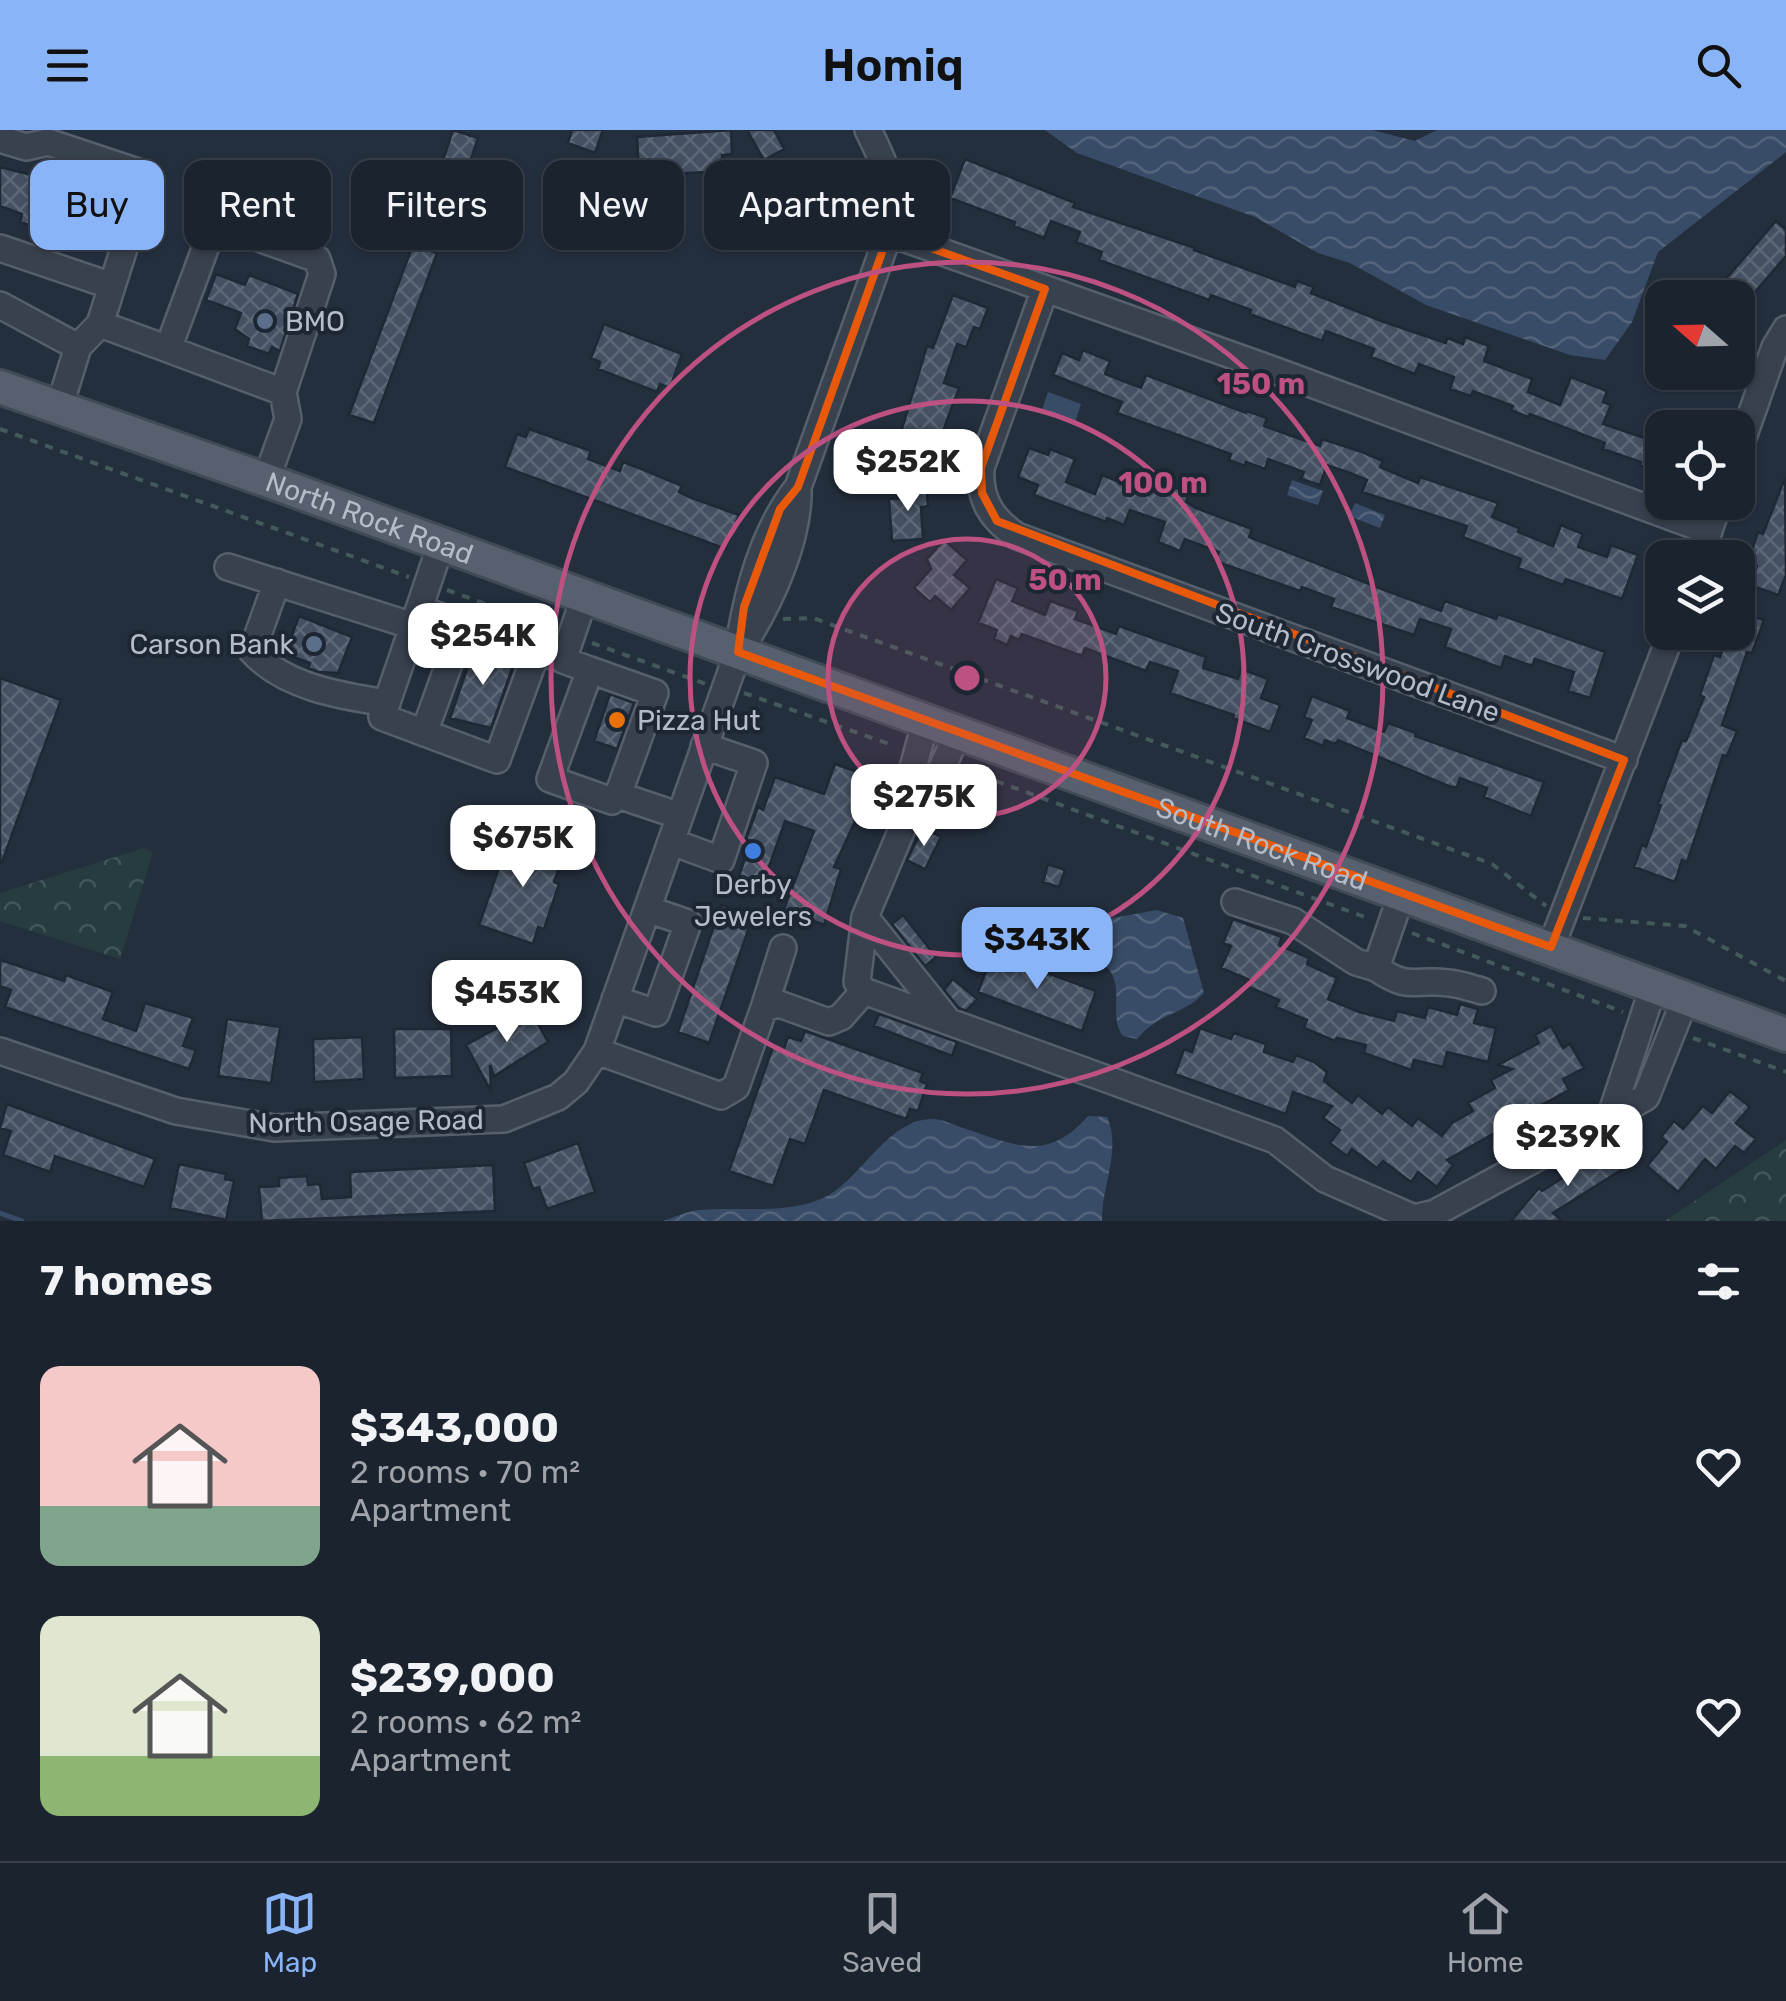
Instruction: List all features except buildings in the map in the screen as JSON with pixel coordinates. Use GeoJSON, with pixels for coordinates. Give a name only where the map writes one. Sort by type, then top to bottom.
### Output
{"type":"FeatureCollection","features":[{"type":"Feature","properties":{"kind":"main road","name":"North Rock Road"},"geometry":{"type":"LineString","coordinates":[[0,387],[738,652]]}},
{"type":"Feature","properties":{"kind":"main road","name":"South Rock Road"},"geometry":{"type":"LineString","coordinates":[[738,652],[1786,1034]]}},
{"type":"Feature","properties":{"kind":"street"},"geometry":{"type":"LineString","coordinates":[[868,130],[882,160]]}},
{"type":"Feature","properties":{"kind":"street"},"geometry":{"type":"LineString","coordinates":[[0,139],[26,147],[48,142],[138,172],[146,179],[100,324],[78,347],[59,408]]}},
{"type":"Feature","properties":{"kind":"street"},"geometry":{"type":"LineString","coordinates":[[168,348],[209,238],[226,226],[318,259],[322,274],[283,392],[288,419],[266,480]]}},
{"type":"Feature","properties":{"kind":"street"},"geometry":{"type":"LineString","coordinates":[[0,248],[112,286]]}},
{"type":"Feature","properties":{"kind":"street"},"geometry":{"type":"LineString","coordinates":[[784,948],[736,1087],[721,1096],[597,1051],[738,652],[764,614],[799,514],[798,487],[883,250]]}},
{"type":"Feature","properties":{"kind":"street"},"geometry":{"type":"LineString","coordinates":[[937,250],[1709,532]]}},
{"type":"Feature","properties":{"kind":"street","name":"South Crosswood Lane"},"geometry":{"type":"LineString","coordinates":[[1046,289],[981,468],[982,493],[1003,527],[1017,536],[1624,760]]}},
{"type":"Feature","properties":{"kind":"street"},"geometry":{"type":"LineString","coordinates":[[0,304],[78,347]]}},
{"type":"Feature","properties":{"kind":"street"},"geometry":{"type":"LineString","coordinates":[[100,324],[283,392]]}},
{"type":"Feature","properties":{"kind":"street"},"geometry":{"type":"LineString","coordinates":[[1753,410],[1775,348],[1786,329]]}},
{"type":"Feature","properties":{"kind":"street"},"geometry":{"type":"LineString","coordinates":[[1706,540],[1713,520]]}},
{"type":"Feature","properties":{"kind":"street"},"geometry":{"type":"LineString","coordinates":[[442,544],[382,717],[497,760],[537,650]]}},
{"type":"Feature","properties":{"kind":"street"},"geometry":{"type":"LineString","coordinates":[[228,567],[416,618],[462,624],[537,650],[567,648],[590,670],[655,692],[618,795],[612,801],[550,780],[590,670]]}},
{"type":"Feature","properties":{"kind":"street"},"geometry":{"type":"LineString","coordinates":[[277,582],[252,652],[267,669],[341,696],[386,703]]}},
{"type":"Feature","properties":{"kind":"street"},"geometry":{"type":"LineString","coordinates":[[567,648],[585,596]]}},
{"type":"Feature","properties":{"kind":"street"},"geometry":{"type":"LineString","coordinates":[[424,733],[462,624]]}},
{"type":"Feature","properties":{"kind":"street"},"geometry":{"type":"LineString","coordinates":[[1551,947],[1665,650]]}},
{"type":"Feature","properties":{"kind":"street"},"geometry":{"type":"LineString","coordinates":[[926,720],[904,800],[905,822],[865,917],[857,982],[864,991],[1274,1140],[1325,1179],[1414,1218],[1435,1213],[1646,1097],[1686,997]]}},
{"type":"Feature","properties":{"kind":"street"},"geometry":{"type":"LineString","coordinates":[[905,822],[926,804],[958,732]]}},
{"type":"Feature","properties":{"kind":"street"},"geometry":{"type":"LineString","coordinates":[[672,842],[721,860],[754,763],[704,746]]}},
{"type":"Feature","properties":{"kind":"street"},"geometry":{"type":"LineString","coordinates":[[618,795],[680,816]]}},
{"type":"Feature","properties":{"kind":"street"},"geometry":{"type":"LineString","coordinates":[[1376,968],[1402,893]]}},
{"type":"Feature","properties":{"kind":"street"},"geometry":{"type":"LineString","coordinates":[[1235,902],[1293,921],[1356,962],[1376,968],[1395,981],[1409,985],[1448,983],[1482,991]]}},
{"type":"Feature","properties":{"kind":"street"},"geometry":{"type":"LineString","coordinates":[[616,999],[656,1013],[688,924],[647,909]]}},
{"type":"Feature","properties":{"kind":"street"},"geometry":{"type":"LineString","coordinates":[[865,917],[949,1022]]}},
{"type":"Feature","properties":{"kind":"street"},"geometry":{"type":"LineString","coordinates":[[1610,1118],[1654,986]]}},
{"type":"Feature","properties":{"kind":"street"},"geometry":{"type":"LineString","coordinates":[[764,1008],[779,1004],[829,1022],[841,1018],[864,991]]}},
{"type":"Feature","properties":{"kind":"street","name":"North Osage Road"},"geometry":{"type":"LineString","coordinates":[[0,1051],[176,1110],[274,1128],[504,1119],[558,1097],[576,1082],[597,1051]]}},
{"type":"Feature","properties":{"kind":"path"},"geometry":{"type":"LineString","coordinates":[[0,430],[428,583],[567,648],[698,683]]}},
{"type":"Feature","properties":{"kind":"path"},"geometry":{"type":"LineString","coordinates":[[778,619],[813,618],[1492,864],[1542,904]]}},
{"type":"Feature","properties":{"kind":"path"},"geometry":{"type":"LineString","coordinates":[[741,692],[905,750]]}},
{"type":"Feature","properties":{"kind":"path"},"geometry":{"type":"LineString","coordinates":[[957,767],[1366,917]]}},
{"type":"Feature","properties":{"kind":"path"},"geometry":{"type":"LineString","coordinates":[[1585,918],[1685,926],[1786,981]]}},
{"type":"Feature","properties":{"kind":"path"},"geometry":{"type":"LineString","coordinates":[[1411,932],[1628,1014]]}},
{"type":"Feature","properties":{"kind":"path"},"geometry":{"type":"LineString","coordinates":[[1682,1034],[1786,1072]]}},
{"type":"Feature","properties":{"kind":"highlighted area"},"geometry":{"type":"Polygon","coordinates":[[[889,233],[1045,289],[981,468],[982,493],[997,521],[1624,760],[1551,947],[738,652],[744,607],[780,509],[798,487],[889,233]]]}},
{"type":"Feature","properties":{"kind":"green space"},"geometry":{"type":"Polygon","coordinates":[[[144,848],[153,852],[120,959],[0,921],[0,893],[144,848]]]}},
{"type":"Feature","properties":{"kind":"green space"},"geometry":{"type":"Polygon","coordinates":[[[1786,1140],[1786,1221],[1665,1221],[1786,1140]]]}},
{"type":"Feature","properties":{"kind":"water"},"geometry":{"type":"Polygon","coordinates":[[[1045,130],[1372,130],[1415,141],[1437,130],[1786,130],[1786,152],[1658,252],[1632,322],[1605,360],[1570,355],[1426,305],[1350,263],[1318,253],[1255,217],[1077,153],[1045,130]]]}},
{"type":"Feature","properties":{"kind":"water"},"geometry":{"type":"Polygon","coordinates":[[[1048,392],[1081,404],[1075,422],[1042,410],[1048,392]]]}},
{"type":"Feature","properties":{"kind":"water"},"geometry":{"type":"Polygon","coordinates":[[[1292,480],[1323,491],[1318,505],[1287,495],[1292,480]]]}},
{"type":"Feature","properties":{"kind":"water"},"geometry":{"type":"Polygon","coordinates":[[[1355,503],[1385,515],[1380,528],[1349,516],[1355,503]]]}},
{"type":"Feature","properties":{"kind":"water"},"geometry":{"type":"Polygon","coordinates":[[[1157,910],[1183,918],[1204,993],[1154,1023],[1137,1039],[1123,1036],[1119,1028],[1115,985],[1108,968],[1074,946],[1065,935],[1069,926],[1157,910]]]}},
{"type":"Feature","properties":{"kind":"water"},"geometry":{"type":"Polygon","coordinates":[[[1088,1116],[1107,1117],[1111,1129],[1112,1155],[1102,1221],[663,1221],[700,1210],[783,1208],[815,1202],[841,1186],[890,1138],[918,1121],[940,1120],[1030,1146],[1058,1140],[1088,1116]]]}},
{"type":"Feature","properties":{"kind":"waterway"},"geometry":{"type":"LineString","coordinates":[[0,1213],[22,1221]]}},
{"type":"Feature","properties":{"kind":"place","name":"BMO"},"geometry":{"type":"Point","coordinates":[265,321]}},
{"type":"Feature","properties":{"kind":"place","name":"Carson Bank"},"geometry":{"type":"Point","coordinates":[314,644]}},
{"type":"Feature","properties":{"kind":"place","name":"Pizza Hut"},"geometry":{"type":"Point","coordinates":[617,720]}},
{"type":"Feature","properties":{"kind":"place","name":"Derby Jewelers"},"geometry":{"type":"Point","coordinates":[753,851]}}]}
